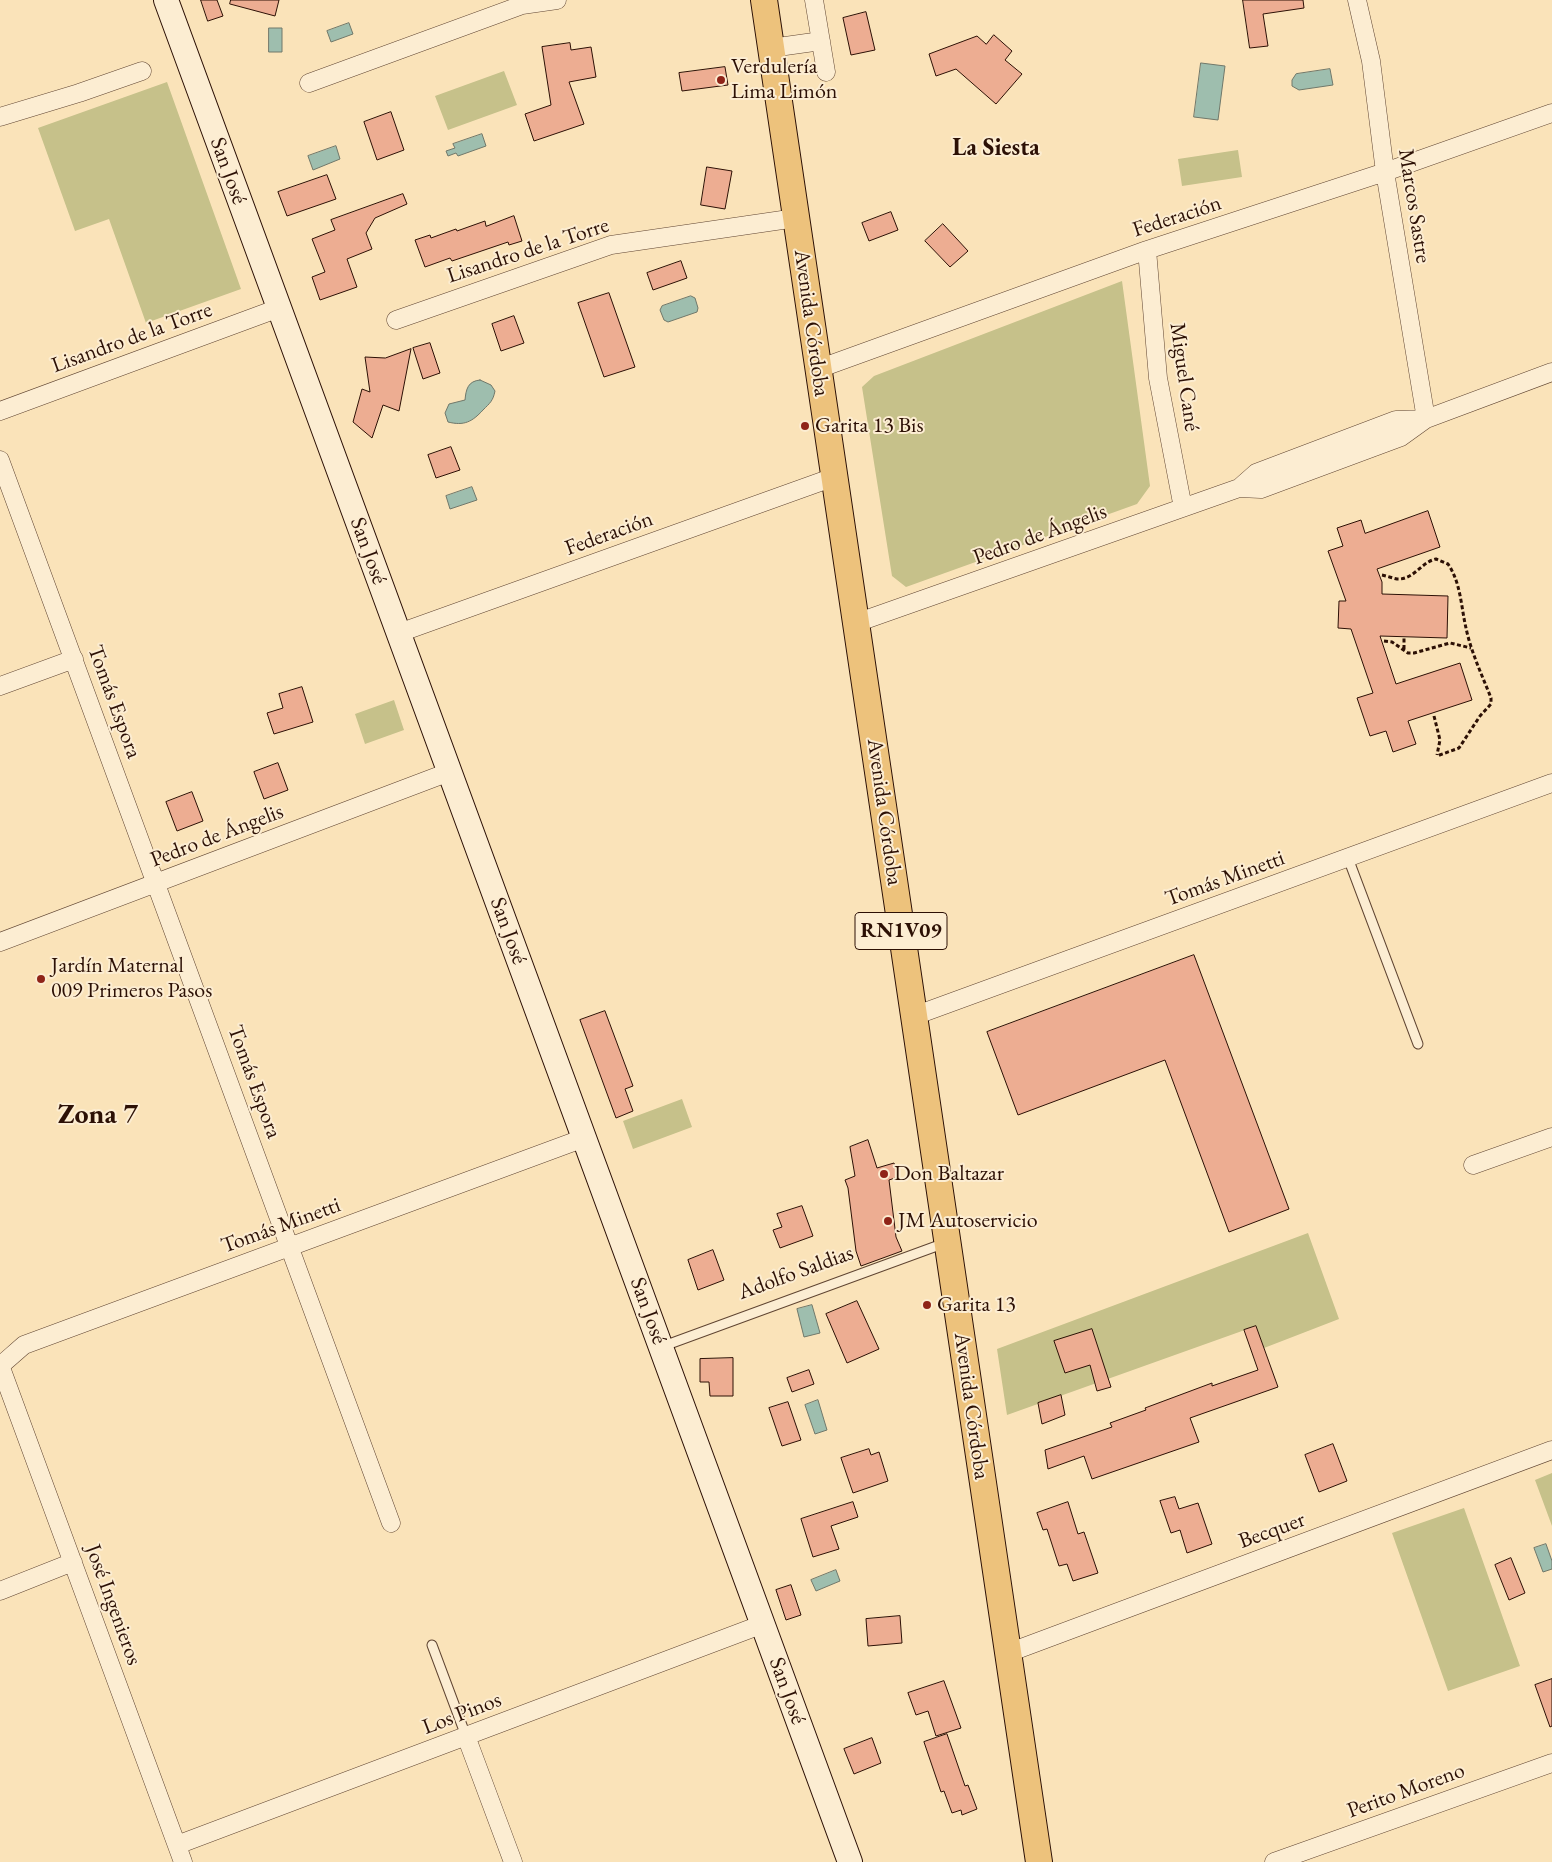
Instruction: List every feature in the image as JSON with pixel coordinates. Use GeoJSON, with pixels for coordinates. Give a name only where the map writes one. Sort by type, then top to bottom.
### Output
{"type":"FeatureCollection","features":[{"type":"Feature","properties":{"kind":"main road","name":"Avenida Córdoba"},"geometry":{"type":"LineString","coordinates":[[764,0],[1039,1862]]}},
{"type":"Feature","properties":{"kind":"street","name":"San José"},"geometry":{"type":"LineString","coordinates":[[166,0],[850,1862]]}},
{"type":"Feature","properties":{"kind":"street"},"geometry":{"type":"LineString","coordinates":[[309,83],[522,5],[556,0]]}},
{"type":"Feature","properties":{"kind":"street"},"geometry":{"type":"LineString","coordinates":[[814,0],[826,72]]}},
{"type":"Feature","properties":{"kind":"street","name":"Marcos Sastre"},"geometry":{"type":"LineString","coordinates":[[1357,0],[1371,61],[1386,172],[1426,419]]}},
{"type":"Feature","properties":{"kind":"street"},"geometry":{"type":"LineString","coordinates":[[771,48],[821,41]]}},
{"type":"Feature","properties":{"kind":"street"},"geometry":{"type":"LineString","coordinates":[[0,117],[80,93],[142,71]]}},
{"type":"Feature","properties":{"kind":"street","name":"Federación"},"geometry":{"type":"LineString","coordinates":[[818,369],[1147,250],[1386,172],[1552,113]]}},
{"type":"Feature","properties":{"kind":"street","name":"Lisandro de la Torre"},"geometry":{"type":"LineString","coordinates":[[396,320],[611,245],[796,218]]}},
{"type":"Feature","properties":{"kind":"street","name":"Miguel Cané"},"geometry":{"type":"LineString","coordinates":[[1147,250],[1158,378],[1184,508]]}},
{"type":"Feature","properties":{"kind":"street","name":"Lisandro de la Torre"},"geometry":{"type":"LineString","coordinates":[[0,411],[279,308]]}},
{"type":"Feature","properties":{"kind":"street","name":"Pedro de Ángelis"},"geometry":{"type":"LineString","coordinates":[[856,623],[1239,488],[1256,473],[1396,420],[1426,419],[1552,372]]}},
{"type":"Feature","properties":{"kind":"street","name":"Tomás Espora"},"geometry":{"type":"LineString","coordinates":[[0,460],[391,1523]]}},
{"type":"Feature","properties":{"kind":"street","name":"Federación"},"geometry":{"type":"LineString","coordinates":[[399,633],[834,477]]}},
{"type":"Feature","properties":{"kind":"street"},"geometry":{"type":"LineString","coordinates":[[0,686],[74,659]]}},
{"type":"Feature","properties":{"kind":"street","name":"Pedro de Ángelis"},"geometry":{"type":"LineString","coordinates":[[0,942],[449,772]]}},
{"type":"Feature","properties":{"kind":"street","name":"Tomás Minetti"},"geometry":{"type":"LineString","coordinates":[[914,1016],[1552,783]]}},
{"type":"Feature","properties":{"kind":"street"},"geometry":{"type":"LineString","coordinates":[[1473,1165],[1552,1136]]}},
{"type":"Feature","properties":{"kind":"street","name":"Tomás Minetti"},"geometry":{"type":"LineString","coordinates":[[0,1365],[24,1345],[584,1138]]}},
{"type":"Feature","properties":{"kind":"street","name":"José Ingenieros"},"geometry":{"type":"LineString","coordinates":[[0,1365],[183,1862]]}},
{"type":"Feature","properties":{"kind":"street","name":"Becquer"},"geometry":{"type":"LineString","coordinates":[[1008,1653],[1552,1450]]}},
{"type":"Feature","properties":{"kind":"street"},"geometry":{"type":"LineString","coordinates":[[0,1591],[73,1562]]}},
{"type":"Feature","properties":{"kind":"street","name":"Los Pinos"},"geometry":{"type":"LineString","coordinates":[[177,1845],[763,1624]]}},
{"type":"Feature","properties":{"kind":"street"},"geometry":{"type":"LineString","coordinates":[[466,1736],[513,1862]]}},
{"type":"Feature","properties":{"kind":"street","name":"Perito Moreno"},"geometry":{"type":"LineString","coordinates":[[1274,1862],[1552,1763]]}},
{"type":"Feature","properties":{"kind":"lane"},"geometry":{"type":"LineString","coordinates":[[1348,858],[1418,1044]]}},
{"type":"Feature","properties":{"kind":"lane","name":"Adolfo Saldias"},"geometry":{"type":"LineString","coordinates":[[661,1347],[947,1242]]}},
{"type":"Feature","properties":{"kind":"lane"},"geometry":{"type":"LineString","coordinates":[[432,1644],[466,1736]]}},
{"type":"Feature","properties":{"kind":"path"},"geometry":{"type":"LineString","coordinates":[[1382,575],[1398,579],[1406,578],[1426,563],[1436,559],[1448,564],[1452,569],[1471,648],[1491,698],[1491,704],[1480,716],[1459,748],[1437,756],[1440,740],[1434,716]]}},
{"type":"Feature","properties":{"kind":"path"},"geometry":{"type":"LineString","coordinates":[[1404,638],[1404,650]]}},
{"type":"Feature","properties":{"kind":"path"},"geometry":{"type":"LineString","coordinates":[[1384,641],[1392,642],[1408,653],[1450,643],[1471,648]]}},
{"type":"Feature","properties":{"kind":"shaded area"},"geometry":{"type":"Polygon","coordinates":[[[349,23],[353,34],[331,42],[327,31],[349,23]]]}},
{"type":"Feature","properties":{"kind":"shaded area"},"geometry":{"type":"Polygon","coordinates":[[[269,28],[282,28],[282,52],[269,52],[269,28]]]}},
{"type":"Feature","properties":{"kind":"shaded area"},"geometry":{"type":"Polygon","coordinates":[[[1201,63],[1225,66],[1218,120],[1194,117],[1201,63]]]}},
{"type":"Feature","properties":{"kind":"shaded area"},"geometry":{"type":"Polygon","coordinates":[[[1330,69],[1333,85],[1299,90],[1292,86],[1292,80],[1296,74],[1330,69]]]}},
{"type":"Feature","properties":{"kind":"shaded area"},"geometry":{"type":"Polygon","coordinates":[[[504,71],[517,105],[448,130],[435,96],[504,71]]]}},
{"type":"Feature","properties":{"kind":"shaded area"},"geometry":{"type":"Polygon","coordinates":[[[167,82],[241,289],[146,323],[109,219],[75,231],[38,128],[167,82]]]}},
{"type":"Feature","properties":{"kind":"shaded area"},"geometry":{"type":"Polygon","coordinates":[[[482,134],[486,146],[458,156],[456,153],[448,156],[446,151],[455,148],[453,144],[482,134]]]}},
{"type":"Feature","properties":{"kind":"shaded area"},"geometry":{"type":"Polygon","coordinates":[[[336,146],[340,159],[313,170],[308,156],[336,146]]]}},
{"type":"Feature","properties":{"kind":"shaded area"},"geometry":{"type":"Polygon","coordinates":[[[1238,150],[1242,177],[1182,186],[1178,159],[1238,150]]]}},
{"type":"Feature","properties":{"kind":"shaded area"},"geometry":{"type":"Polygon","coordinates":[[[1122,281],[1150,486],[1137,504],[906,587],[892,576],[862,387],[874,376],[1122,281]]]}},
{"type":"Feature","properties":{"kind":"shaded area"},"geometry":{"type":"Polygon","coordinates":[[[691,296],[695,298],[698,308],[697,312],[668,322],[664,320],[660,310],[662,306],[691,296]]]}},
{"type":"Feature","properties":{"kind":"shaded area"},"geometry":{"type":"Polygon","coordinates":[[[480,380],[491,385],[495,391],[491,402],[475,418],[467,422],[459,424],[448,422],[445,413],[449,404],[465,400],[468,386],[480,380]]]}},
{"type":"Feature","properties":{"kind":"shaded area"},"geometry":{"type":"Polygon","coordinates":[[[472,487],[477,500],[450,509],[446,496],[472,487]]]}},
{"type":"Feature","properties":{"kind":"shaded area"},"geometry":{"type":"Polygon","coordinates":[[[394,700],[404,730],[365,744],[355,714],[394,700]]]}},
{"type":"Feature","properties":{"kind":"shaded area"},"geometry":{"type":"Polygon","coordinates":[[[682,1099],[692,1127],[633,1149],[623,1121],[682,1099]]]}},
{"type":"Feature","properties":{"kind":"shaded area"},"geometry":{"type":"Polygon","coordinates":[[[1308,1233],[1339,1319],[1264,1348],[1256,1326],[1007,1415],[997,1349],[1308,1233]]]}},
{"type":"Feature","properties":{"kind":"shaded area"},"geometry":{"type":"Polygon","coordinates":[[[812,1305],[820,1333],[804,1337],[797,1309],[812,1305]]]}},
{"type":"Feature","properties":{"kind":"shaded area"},"geometry":{"type":"Polygon","coordinates":[[[818,1400],[827,1430],[815,1434],[805,1405],[818,1400]]]}},
{"type":"Feature","properties":{"kind":"shaded area"},"geometry":{"type":"Polygon","coordinates":[[[1552,1473],[1552,1526],[1535,1480],[1552,1473]]]}},
{"type":"Feature","properties":{"kind":"shaded area"},"geometry":{"type":"Polygon","coordinates":[[[1464,1508],[1520,1666],[1448,1691],[1392,1533],[1464,1508]]]}},
{"type":"Feature","properties":{"kind":"shaded area"},"geometry":{"type":"Polygon","coordinates":[[[1546,1544],[1552,1561],[1552,1569],[1543,1572],[1534,1548],[1546,1544]]]}},
{"type":"Feature","properties":{"kind":"shaded area"},"geometry":{"type":"Polygon","coordinates":[[[836,1570],[840,1581],[816,1591],[811,1580],[836,1570]]]}},
{"type":"Feature","properties":{"kind":"building"},"geometry":{"type":"Polygon","coordinates":[[[201,0],[217,0],[223,16],[208,21],[201,0]]]}},
{"type":"Feature","properties":{"kind":"building"},"geometry":{"type":"Polygon","coordinates":[[[231,0],[279,0],[275,16],[230,4],[231,0]]]}},
{"type":"Feature","properties":{"kind":"building"},"geometry":{"type":"Polygon","coordinates":[[[1243,0],[1303,0],[1304,8],[1263,14],[1268,46],[1250,48],[1243,0]]]}},
{"type":"Feature","properties":{"kind":"building"},"geometry":{"type":"Polygon","coordinates":[[[866,12],[875,50],[851,55],[843,18],[866,12]]]}},
{"type":"Feature","properties":{"kind":"building"},"geometry":{"type":"Polygon","coordinates":[[[994,35],[1012,51],[1005,60],[1022,74],[996,104],[956,69],[936,76],[929,54],[977,36],[986,44],[994,35]]]}},
{"type":"Feature","properties":{"kind":"building"},"geometry":{"type":"Polygon","coordinates":[[[570,43],[571,50],[591,47],[596,77],[569,82],[584,124],[534,141],[525,114],[551,105],[542,47],[570,43]]]}},
{"type":"Feature","properties":{"kind":"building"},"geometry":{"type":"Polygon","coordinates":[[[725,67],[728,85],[682,91],[679,73],[725,67]]]}},
{"type":"Feature","properties":{"kind":"building"},"geometry":{"type":"Polygon","coordinates":[[[391,112],[404,150],[377,160],[364,122],[391,112]]]}},
{"type":"Feature","properties":{"kind":"building"},"geometry":{"type":"Polygon","coordinates":[[[707,167],[732,171],[725,209],[701,205],[707,167]]]}},
{"type":"Feature","properties":{"kind":"building"},"geometry":{"type":"Polygon","coordinates":[[[327,175],[336,199],[287,216],[278,192],[327,175]]]}},
{"type":"Feature","properties":{"kind":"building"},"geometry":{"type":"Polygon","coordinates":[[[403,194],[407,204],[375,218],[366,233],[372,249],[347,259],[357,287],[320,300],[312,277],[325,272],[312,239],[335,230],[331,220],[403,194]]]}},
{"type":"Feature","properties":{"kind":"building"},"geometry":{"type":"Polygon","coordinates":[[[891,212],[898,230],[869,241],[862,223],[891,212]]]}},
{"type":"Feature","properties":{"kind":"building"},"geometry":{"type":"Polygon","coordinates":[[[514,216],[522,241],[509,245],[508,242],[452,261],[450,258],[425,267],[415,240],[430,235],[431,238],[456,229],[457,231],[485,221],[486,226],[514,216]]]}},
{"type":"Feature","properties":{"kind":"building"},"geometry":{"type":"Polygon","coordinates":[[[943,224],[968,251],[950,267],[925,241],[943,224]]]}},
{"type":"Feature","properties":{"kind":"building"},"geometry":{"type":"Polygon","coordinates":[[[681,261],[687,278],[653,290],[647,273],[681,261]]]}},
{"type":"Feature","properties":{"kind":"building"},"geometry":{"type":"Polygon","coordinates":[[[609,293],[635,367],[604,377],[578,303],[609,293]]]}},
{"type":"Feature","properties":{"kind":"building"},"geometry":{"type":"Polygon","coordinates":[[[514,316],[524,343],[501,351],[492,324],[514,316]]]}},
{"type":"Feature","properties":{"kind":"building"},"geometry":{"type":"Polygon","coordinates":[[[430,343],[440,373],[423,379],[413,348],[430,343]]]}},
{"type":"Feature","properties":{"kind":"building"},"geometry":{"type":"Polygon","coordinates":[[[411,349],[399,411],[383,405],[372,438],[353,422],[362,389],[370,392],[365,357],[385,358],[411,349]]]}},
{"type":"Feature","properties":{"kind":"building"},"geometry":{"type":"Polygon","coordinates":[[[451,447],[460,470],[436,478],[428,455],[451,447]]]}},
{"type":"Feature","properties":{"kind":"building"},"geometry":{"type":"Polygon","coordinates":[[[1428,511],[1440,547],[1377,569],[1382,582],[1382,594],[1448,596],[1447,638],[1380,636],[1396,684],[1460,663],[1472,700],[1408,721],[1416,744],[1393,752],[1386,731],[1370,736],[1357,698],[1373,693],[1351,629],[1338,628],[1339,601],[1346,601],[1328,551],[1343,546],[1337,528],[1361,520],[1365,533],[1428,511]]]}},
{"type":"Feature","properties":{"kind":"building"},"geometry":{"type":"Polygon","coordinates":[[[302,687],[313,722],[274,734],[267,713],[283,708],[279,694],[302,687]]]}},
{"type":"Feature","properties":{"kind":"building"},"geometry":{"type":"Polygon","coordinates":[[[278,763],[288,790],[264,799],[254,772],[278,763]]]}},
{"type":"Feature","properties":{"kind":"building"},"geometry":{"type":"Polygon","coordinates":[[[192,792],[203,821],[177,831],[166,802],[192,792]]]}},
{"type":"Feature","properties":{"kind":"building"},"geometry":{"type":"Polygon","coordinates":[[[1194,955],[1289,1209],[1229,1232],[1165,1060],[1018,1115],[987,1032],[1194,955]]]}},
{"type":"Feature","properties":{"kind":"building"},"geometry":{"type":"Polygon","coordinates":[[[605,1011],[633,1086],[625,1089],[633,1111],[616,1118],[580,1020],[605,1011]]]}},
{"type":"Feature","properties":{"kind":"building"},"geometry":{"type":"Polygon","coordinates":[[[868,1140],[877,1168],[894,1163],[898,1177],[889,1180],[896,1237],[902,1251],[861,1266],[856,1251],[848,1188],[845,1180],[855,1176],[850,1147],[868,1140]]]}},
{"type":"Feature","properties":{"kind":"building"},"geometry":{"type":"Polygon","coordinates":[[[802,1206],[813,1236],[780,1248],[773,1230],[782,1227],[777,1214],[802,1206]]]}},
{"type":"Feature","properties":{"kind":"building"},"geometry":{"type":"Polygon","coordinates":[[[713,1250],[724,1280],[698,1290],[688,1260],[713,1250]]]}},
{"type":"Feature","properties":{"kind":"building"},"geometry":{"type":"Polygon","coordinates":[[[857,1301],[879,1349],[847,1363],[826,1314],[857,1301]]]}},
{"type":"Feature","properties":{"kind":"building"},"geometry":{"type":"Polygon","coordinates":[[[1256,1326],[1278,1387],[1190,1418],[1199,1442],[1092,1479],[1084,1456],[1048,1469],[1045,1450],[1112,1427],[1110,1423],[1146,1410],[1145,1408],[1212,1383],[1212,1386],[1258,1370],[1244,1330],[1256,1326]]]}},
{"type":"Feature","properties":{"kind":"building"},"geometry":{"type":"Polygon","coordinates":[[[1092,1329],[1111,1387],[1097,1391],[1090,1365],[1065,1373],[1054,1341],[1092,1329]]]}},
{"type":"Feature","properties":{"kind":"building"},"geometry":{"type":"Polygon","coordinates":[[[733,1358],[733,1396],[710,1396],[709,1382],[700,1382],[700,1359],[733,1358]]]}},
{"type":"Feature","properties":{"kind":"building"},"geometry":{"type":"Polygon","coordinates":[[[809,1370],[814,1384],[792,1392],[787,1378],[809,1370]]]}},
{"type":"Feature","properties":{"kind":"building"},"geometry":{"type":"Polygon","coordinates":[[[1061,1395],[1065,1415],[1042,1424],[1038,1403],[1061,1395]]]}},
{"type":"Feature","properties":{"kind":"building"},"geometry":{"type":"Polygon","coordinates":[[[788,1402],[801,1440],[782,1446],[769,1408],[788,1402]]]}},
{"type":"Feature","properties":{"kind":"building"},"geometry":{"type":"Polygon","coordinates":[[[1333,1444],[1347,1481],[1319,1492],[1305,1455],[1333,1444]]]}},
{"type":"Feature","properties":{"kind":"building"},"geometry":{"type":"Polygon","coordinates":[[[869,1449],[871,1455],[879,1452],[888,1481],[853,1493],[841,1458],[869,1449]]]}},
{"type":"Feature","properties":{"kind":"building"},"geometry":{"type":"Polygon","coordinates":[[[1175,1497],[1179,1509],[1198,1503],[1212,1544],[1187,1553],[1180,1530],[1171,1533],[1160,1501],[1175,1497]]]}},
{"type":"Feature","properties":{"kind":"building"},"geometry":{"type":"Polygon","coordinates":[[[853,1502],[858,1517],[831,1526],[839,1549],[813,1557],[801,1519],[853,1502]]]}},
{"type":"Feature","properties":{"kind":"building"},"geometry":{"type":"Polygon","coordinates":[[[1068,1502],[1078,1534],[1084,1532],[1098,1573],[1073,1581],[1067,1564],[1059,1566],[1047,1529],[1043,1530],[1037,1513],[1068,1502]]]}},
{"type":"Feature","properties":{"kind":"building"},"geometry":{"type":"Polygon","coordinates":[[[1511,1558],[1525,1593],[1509,1600],[1495,1565],[1511,1558]]]}},
{"type":"Feature","properties":{"kind":"building"},"geometry":{"type":"Polygon","coordinates":[[[791,1585],[801,1615],[786,1620],[776,1590],[791,1585]]]}},
{"type":"Feature","properties":{"kind":"building"},"geometry":{"type":"Polygon","coordinates":[[[900,1616],[902,1643],[868,1646],[866,1619],[900,1616]]]}},
{"type":"Feature","properties":{"kind":"building"},"geometry":{"type":"Polygon","coordinates":[[[1552,1679],[1552,1726],[1550,1727],[1535,1685],[1552,1679]]]}},
{"type":"Feature","properties":{"kind":"building"},"geometry":{"type":"Polygon","coordinates":[[[944,1681],[961,1728],[936,1736],[928,1711],[916,1715],[908,1693],[944,1681]]]}},
{"type":"Feature","properties":{"kind":"building"},"geometry":{"type":"Polygon","coordinates":[[[947,1734],[965,1786],[968,1785],[977,1809],[962,1815],[961,1810],[952,1813],[944,1791],[941,1792],[924,1742],[947,1734]]]}},
{"type":"Feature","properties":{"kind":"building"},"geometry":{"type":"Polygon","coordinates":[[[872,1738],[881,1763],[854,1774],[844,1749],[872,1738]]]}},
{"type":"Feature","properties":{"kind":"place","name":"Verdulería Lima Limón"},"geometry":{"type":"Point","coordinates":[721,80]}},
{"type":"Feature","properties":{"kind":"place","name":"Garita 13 Bis"},"geometry":{"type":"Point","coordinates":[805,426]}},
{"type":"Feature","properties":{"kind":"place","name":"Jardín Maternal 009 Primeros Pasos"},"geometry":{"type":"Point","coordinates":[41,979]}},
{"type":"Feature","properties":{"kind":"place","name":"Don Baltazar"},"geometry":{"type":"Point","coordinates":[884,1174]}},
{"type":"Feature","properties":{"kind":"place","name":"JM Autoservicio"},"geometry":{"type":"Point","coordinates":[888,1221]}},
{"type":"Feature","properties":{"kind":"place","name":"Garita 13"},"geometry":{"type":"Point","coordinates":[927,1305]}},
{"type":"Feature","properties":{"kind":"district","name":"La Siesta"},"geometry":{"type":"Point","coordinates":[996,148]}},
{"type":"Feature","properties":{"kind":"district","name":"Zona 7"},"geometry":{"type":"Point","coordinates":[98,1115]}}]}
